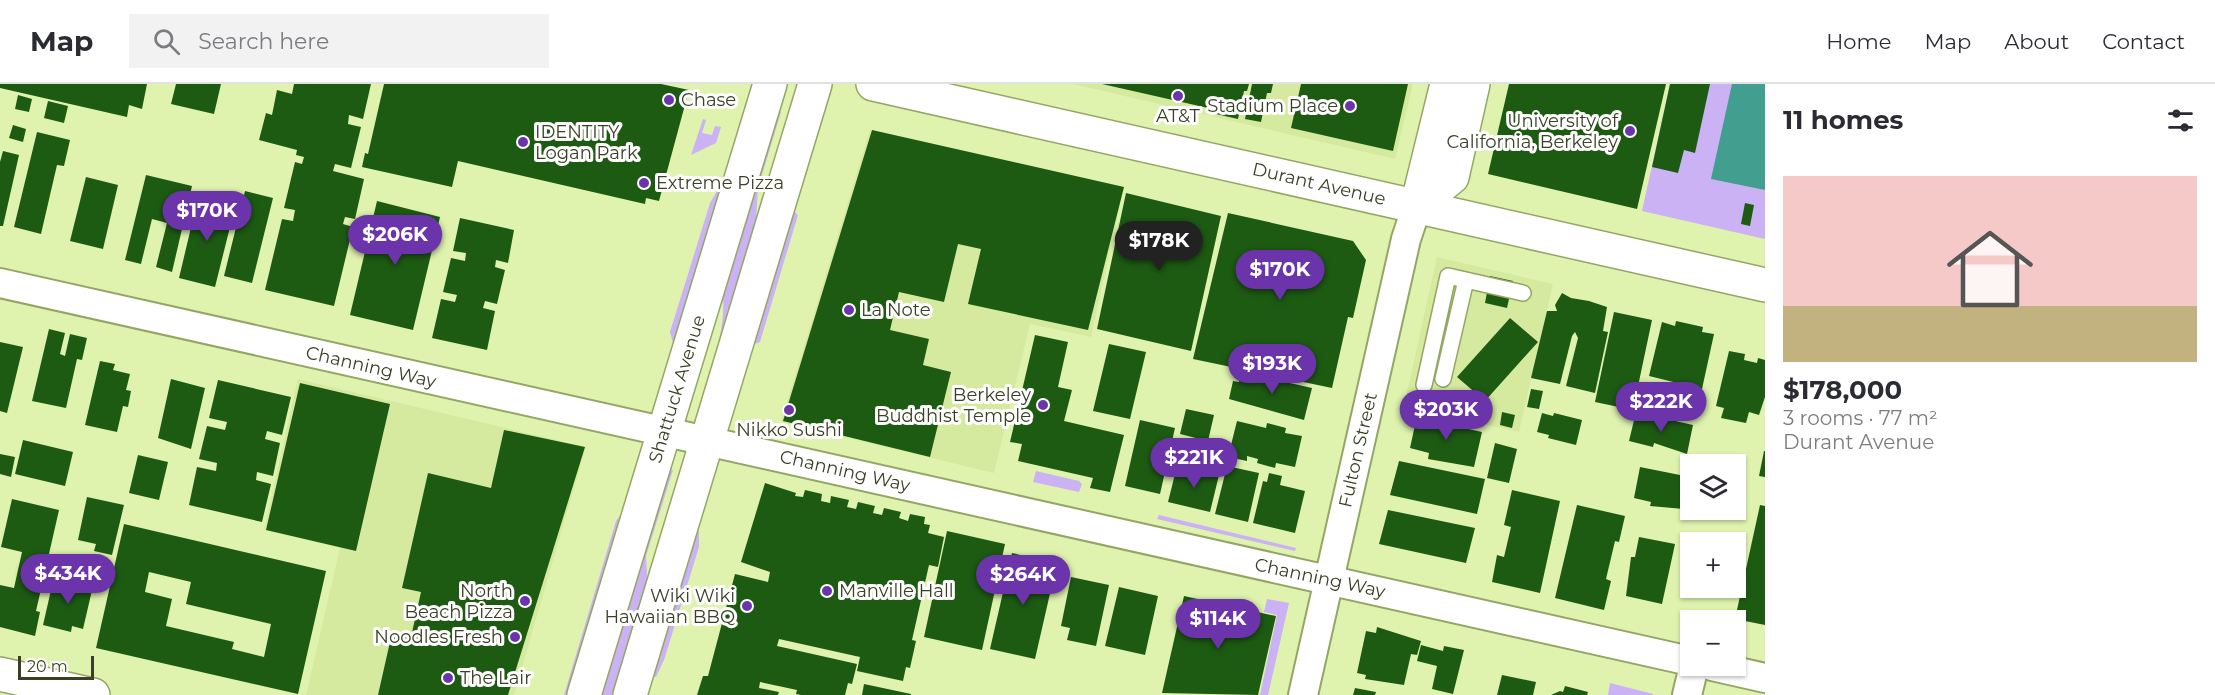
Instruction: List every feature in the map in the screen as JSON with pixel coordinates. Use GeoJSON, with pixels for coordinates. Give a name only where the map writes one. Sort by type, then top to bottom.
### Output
{"type":"FeatureCollection","features":[{"type":"Feature","properties":{"kind":"main road","name":"Shattuck Avenue"},"geometry":{"type":"LineString","coordinates":[[584,695],[770,84]]}},
{"type":"Feature","properties":{"kind":"main road"},"geometry":{"type":"LineString","coordinates":[[630,695],[815,84]]}},
{"type":"Feature","properties":{"kind":"main road","name":"Durant Avenue"},"geometry":{"type":"LineString","coordinates":[[873,84],[1765,285]]}},
{"type":"Feature","properties":{"kind":"main road","name":"Fulton Street"},"geometry":{"type":"LineString","coordinates":[[1417,206],[1447,84]]}},
{"type":"Feature","properties":{"kind":"main road"},"geometry":{"type":"LineString","coordinates":[[1417,206],[1452,177],[1473,84]]}},
{"type":"Feature","properties":{"kind":"main road"},"geometry":{"type":"LineString","coordinates":[[0,674],[93,695]]}},
{"type":"Feature","properties":{"kind":"street","name":"Fulton Street"},"geometry":{"type":"LineString","coordinates":[[1303,695],[1404,248],[1417,206]]}},
{"type":"Feature","properties":{"kind":"street","name":"Channing Way"},"geometry":{"type":"LineString","coordinates":[[0,283],[1680,659]]}},
{"type":"Feature","properties":{"kind":"street"},"geometry":{"type":"LineString","coordinates":[[1746,674],[1765,678]]}},
{"type":"Feature","properties":{"kind":"street"},"geometry":{"type":"LineString","coordinates":[[1687,695],[1692,676]]}},
{"type":"Feature","properties":{"kind":"lane"},"geometry":{"type":"LineString","coordinates":[[1424,385],[1448,276],[1523,293]]}},
{"type":"Feature","properties":{"kind":"lane"},"geometry":{"type":"LineString","coordinates":[[1443,379],[1466,280]]}},
{"type":"Feature","properties":{"kind":"shaded area"},"geometry":{"type":"Polygon","coordinates":[[[1073,84],[1413,84],[1395,159],[1073,84]]]}},
{"type":"Feature","properties":{"kind":"shaded area"},"geometry":{"type":"Polygon","coordinates":[[[1670,84],[1765,84],[1765,239],[1642,211],[1670,84]]]}},
{"type":"Feature","properties":{"kind":"shaded area"},"geometry":{"type":"Polygon","coordinates":[[[776,110],[781,112],[758,188],[755,235],[705,403],[700,403],[721,331],[722,287],[776,110]]]}},
{"type":"Feature","properties":{"kind":"shaded area"},"geometry":{"type":"Polygon","coordinates":[[[703,119],[706,120],[702,133],[712,135],[715,126],[721,127],[716,143],[691,155],[703,119]]]}},
{"type":"Feature","properties":{"kind":"shaded area"},"geometry":{"type":"Polygon","coordinates":[[[870,130],[1124,187],[1091,337],[1030,324],[994,473],[781,422],[870,130]]]}},
{"type":"Feature","properties":{"kind":"shaded area"},"geometry":{"type":"Polygon","coordinates":[[[717,191],[721,195],[678,344],[673,343],[670,332],[710,203],[717,191]]]}},
{"type":"Feature","properties":{"kind":"shaded area"},"geometry":{"type":"Polygon","coordinates":[[[793,210],[798,215],[760,342],[752,345],[793,210]]]}},
{"type":"Feature","properties":{"kind":"shaded area"},"geometry":{"type":"Polygon","coordinates":[[[1437,257],[1553,284],[1519,432],[1404,406],[1437,257]]]}},
{"type":"Feature","properties":{"kind":"shaded area"},"geometry":{"type":"Polygon","coordinates":[[[298,379],[586,447],[514,695],[306,695],[340,548],[264,530],[298,379]]]}},
{"type":"Feature","properties":{"kind":"shaded area"},"geometry":{"type":"Polygon","coordinates":[[[666,469],[673,470],[646,556],[648,591],[615,695],[596,695],[666,469]]]}},
{"type":"Feature","properties":{"kind":"shaded area"},"geometry":{"type":"Polygon","coordinates":[[[1036,471],[1079,481],[1082,484],[1079,492],[1033,482],[1036,471]]]}},
{"type":"Feature","properties":{"kind":"shaded area"},"geometry":{"type":"Polygon","coordinates":[[[623,512],[569,695],[564,695],[616,521],[623,512]]]}},
{"type":"Feature","properties":{"kind":"shaded area"},"geometry":{"type":"Polygon","coordinates":[[[1159,515],[1296,548],[1295,551],[1157,519],[1159,515]]]}},
{"type":"Feature","properties":{"kind":"shaded area"},"geometry":{"type":"Polygon","coordinates":[[[696,531],[699,532],[699,547],[664,660],[656,677],[652,676],[696,531]]]}},
{"type":"Feature","properties":{"kind":"shaded area"},"geometry":{"type":"Polygon","coordinates":[[[1267,599],[1289,603],[1268,695],[1260,695],[1277,615],[1264,612],[1267,599]]]}},
{"type":"Feature","properties":{"kind":"shaded area"},"geometry":{"type":"Polygon","coordinates":[[[1610,683],[1653,694],[1653,695],[1608,695],[1610,683]]]}},
{"type":"Feature","properties":{"kind":"water"},"geometry":{"type":"Polygon","coordinates":[[[1732,84],[1765,84],[1765,190],[1711,179],[1732,84]]]}},
{"type":"Feature","properties":{"kind":"building"},"geometry":{"type":"Polygon","coordinates":[[[0,84],[147,84],[142,109],[129,105],[127,117],[0,88],[0,84]]]}},
{"type":"Feature","properties":{"kind":"building"},"geometry":{"type":"Polygon","coordinates":[[[176,84],[221,84],[214,114],[171,104],[176,84]]]}},
{"type":"Feature","properties":{"kind":"building"},"geometry":{"type":"Polygon","coordinates":[[[294,84],[371,84],[363,119],[349,115],[348,124],[361,127],[351,168],[335,164],[333,171],[364,179],[355,219],[345,217],[343,224],[353,227],[334,306],[265,290],[282,219],[293,221],[295,210],[284,208],[295,162],[302,164],[304,157],[296,155],[297,150],[259,140],[266,113],[272,115],[277,90],[292,94],[294,84]]]}},
{"type":"Feature","properties":{"kind":"building","name":"IDENTITY Logan Park"},"geometry":{"type":"Polygon","coordinates":[[[384,84],[661,84],[689,90],[659,201],[646,198],[645,204],[458,161],[452,187],[362,167],[365,153],[368,154],[384,84]]]}},
{"type":"Feature","properties":{"kind":"building"},"geometry":{"type":"Polygon","coordinates":[[[1102,84],[1249,84],[1247,91],[1244,91],[1238,119],[1207,112],[1208,108],[1102,84]]]}},
{"type":"Feature","properties":{"kind":"building"},"geometry":{"type":"Polygon","coordinates":[[[1252,84],[1273,84],[1271,93],[1267,93],[1261,122],[1245,119],[1252,84]]]}},
{"type":"Feature","properties":{"kind":"building","name":"Stadium Place"},"geometry":{"type":"Polygon","coordinates":[[[1301,84],[1408,84],[1393,151],[1291,128],[1301,84]]]}},
{"type":"Feature","properties":{"kind":"building"},"geometry":{"type":"Polygon","coordinates":[[[1509,84],[1666,84],[1637,209],[1488,174],[1509,84]]]}},
{"type":"Feature","properties":{"kind":"building"},"geometry":{"type":"Polygon","coordinates":[[[1670,84],[1710,84],[1695,153],[1684,150],[1678,173],[1652,167],[1670,84]]]}},
{"type":"Feature","properties":{"kind":"building"},"geometry":{"type":"Polygon","coordinates":[[[18,95],[32,99],[29,112],[15,109],[18,95]]]}},
{"type":"Feature","properties":{"kind":"building"},"geometry":{"type":"Polygon","coordinates":[[[48,101],[68,106],[64,123],[44,118],[48,101]]]}},
{"type":"Feature","properties":{"kind":"building"},"geometry":{"type":"Polygon","coordinates":[[[13,125],[26,129],[23,142],[9,138],[13,125]]]}},
{"type":"Feature","properties":{"kind":"building"},"geometry":{"type":"Polygon","coordinates":[[[872,130],[1124,187],[1088,330],[968,304],[981,249],[958,244],[944,302],[899,292],[890,330],[929,339],[923,365],[951,372],[930,457],[783,421],[872,130]]]}},
{"type":"Feature","properties":{"kind":"building"},"geometry":{"type":"Polygon","coordinates":[[[37,132],[70,140],[64,166],[57,165],[41,234],[14,227],[37,132]]]}},
{"type":"Feature","properties":{"kind":"building"},"geometry":{"type":"Polygon","coordinates":[[[3,151],[19,155],[3,226],[0,226],[0,162],[3,151]]]}},
{"type":"Feature","properties":{"kind":"building"},"geometry":{"type":"Polygon","coordinates":[[[146,175],[192,186],[172,272],[156,267],[167,223],[152,219],[141,264],[125,260],[146,175]]]}},
{"type":"Feature","properties":{"kind":"building"},"geometry":{"type":"Polygon","coordinates":[[[86,177],[118,185],[103,249],[70,241],[86,177]]]}},
{"type":"Feature","properties":{"kind":"building"},"geometry":{"type":"Polygon","coordinates":[[[245,191],[273,198],[252,283],[224,276],[245,191]]]}},
{"type":"Feature","properties":{"kind":"building"},"geometry":{"type":"Polygon","coordinates":[[[1126,193],[1221,216],[1191,351],[1097,329],[1126,193]]]}},
{"type":"Feature","properties":{"kind":"building"},"geometry":{"type":"Polygon","coordinates":[[[198,198],[235,207],[215,287],[179,278],[198,198]]]}},
{"type":"Feature","properties":{"kind":"building"},"geometry":{"type":"Polygon","coordinates":[[[377,201],[440,217],[413,330],[350,315],[377,201]]]}},
{"type":"Feature","properties":{"kind":"building"},"geometry":{"type":"Polygon","coordinates":[[[1745,203],[1754,205],[1750,226],[1741,224],[1745,203]]]}},
{"type":"Feature","properties":{"kind":"building"},"geometry":{"type":"Polygon","coordinates":[[[1228,213],[1353,241],[1366,260],[1353,318],[1348,317],[1332,388],[1193,359],[1228,213]]]}},
{"type":"Feature","properties":{"kind":"building"},"geometry":{"type":"Polygon","coordinates":[[[460,218],[514,230],[508,263],[496,260],[495,267],[505,270],[497,304],[485,301],[483,308],[495,311],[487,350],[432,338],[441,299],[455,302],[457,295],[443,292],[451,258],[465,261],[466,253],[453,251],[460,218]]]}},
{"type":"Feature","properties":{"kind":"building"},"geometry":{"type":"Polygon","coordinates":[[[1490,276],[1513,281],[1507,308],[1485,303],[1490,276]]]}},
{"type":"Feature","properties":{"kind":"building"},"geometry":{"type":"Polygon","coordinates":[[[1562,293],[1571,298],[1607,307],[1603,331],[1608,332],[1595,393],[1566,386],[1578,338],[1575,332],[1560,384],[1531,378],[1547,311],[1557,311],[1555,305],[1562,293]]]}},
{"type":"Feature","properties":{"kind":"building"},"geometry":{"type":"Polygon","coordinates":[[[1614,312],[1652,320],[1633,410],[1595,402],[1614,312]]]}},
{"type":"Feature","properties":{"kind":"building"},"geometry":{"type":"Polygon","coordinates":[[[1510,318],[1538,342],[1485,401],[1457,377],[1510,318]]]}},
{"type":"Feature","properties":{"kind":"building"},"geometry":{"type":"Polygon","coordinates":[[[1676,321],[1703,327],[1702,332],[1714,334],[1702,389],[1649,376],[1662,322],[1675,326],[1676,321]]]}},
{"type":"Feature","properties":{"kind":"building"},"geometry":{"type":"Polygon","coordinates":[[[49,329],[65,333],[60,354],[65,356],[70,334],[87,338],[82,360],[77,359],[66,408],[32,401],[49,329]]]}},
{"type":"Feature","properties":{"kind":"building","name":"Berkeley Buddhist Temple"},"geometry":{"type":"Polygon","coordinates":[[[1035,335],[1068,342],[1058,387],[1072,390],[1064,421],[1124,435],[1110,492],[1090,488],[1093,478],[1018,461],[1022,444],[1010,442],[1035,335]]]}},
{"type":"Feature","properties":{"kind":"building"},"geometry":{"type":"Polygon","coordinates":[[[0,342],[23,347],[7,413],[0,411],[0,342]]]}},
{"type":"Feature","properties":{"kind":"building"},"geometry":{"type":"Polygon","coordinates":[[[1109,344],[1146,352],[1130,419],[1093,411],[1109,344]]]}},
{"type":"Feature","properties":{"kind":"building"},"geometry":{"type":"Polygon","coordinates":[[[1729,351],[1745,354],[1744,360],[1757,363],[1758,358],[1765,360],[1765,397],[1759,415],[1749,412],[1746,423],[1721,418],[1724,408],[1716,406],[1729,351]]]}},
{"type":"Feature","properties":{"kind":"building"},"geometry":{"type":"Polygon","coordinates":[[[100,361],[115,364],[113,370],[130,374],[126,390],[131,391],[128,407],[123,406],[117,432],[85,425],[100,361]]]}},
{"type":"Feature","properties":{"kind":"building"},"geometry":{"type":"Polygon","coordinates":[[[1242,372],[1312,388],[1304,420],[1229,399],[1233,381],[1239,382],[1242,372]]]}},
{"type":"Feature","properties":{"kind":"building"},"geometry":{"type":"Polygon","coordinates":[[[171,379],[205,388],[191,449],[158,438],[171,379]]]}},
{"type":"Feature","properties":{"kind":"building"},"geometry":{"type":"Polygon","coordinates":[[[218,380],[291,397],[282,435],[267,431],[265,439],[280,443],[273,476],[257,472],[256,480],[271,484],[262,522],[189,505],[197,467],[216,471],[217,463],[199,459],[207,426],[225,430],[227,422],[209,418],[218,380]]]}},
{"type":"Feature","properties":{"kind":"building"},"geometry":{"type":"Polygon","coordinates":[[[300,383],[390,404],[356,551],[266,530],[300,383]]]}},
{"type":"Feature","properties":{"kind":"building"},"geometry":{"type":"Polygon","coordinates":[[[1531,389],[1543,391],[1539,409],[1527,407],[1531,389]]]}},
{"type":"Feature","properties":{"kind":"building"},"geometry":{"type":"Polygon","coordinates":[[[1186,409],[1214,415],[1208,441],[1180,434],[1186,409]]]}},
{"type":"Feature","properties":{"kind":"building"},"geometry":{"type":"Polygon","coordinates":[[[1502,412],[1515,415],[1512,428],[1500,425],[1502,412]]]}},
{"type":"Feature","properties":{"kind":"building"},"geometry":{"type":"Polygon","coordinates":[[[1636,412],[1693,425],[1687,454],[1654,443],[1653,447],[1629,441],[1636,412]]]}},
{"type":"Feature","properties":{"kind":"building"},"geometry":{"type":"Polygon","coordinates":[[[1542,413],[1553,416],[1554,413],[1582,420],[1576,445],[1548,438],[1549,435],[1537,432],[1542,413]]]}},
{"type":"Feature","properties":{"kind":"building"},"geometry":{"type":"Polygon","coordinates":[[[1417,416],[1442,421],[1443,416],[1457,420],[1455,426],[1482,432],[1474,467],[1428,459],[1429,453],[1410,448],[1417,416]]]}},
{"type":"Feature","properties":{"kind":"building"},"geometry":{"type":"Polygon","coordinates":[[[1140,420],[1175,428],[1160,494],[1125,486],[1140,420]]]}},
{"type":"Feature","properties":{"kind":"building"},"geometry":{"type":"Polygon","coordinates":[[[1237,421],[1266,428],[1267,423],[1286,428],[1285,433],[1302,436],[1295,467],[1276,463],[1275,468],[1257,463],[1258,459],[1247,456],[1247,461],[1228,457],[1237,421]]]}},
{"type":"Feature","properties":{"kind":"building"},"geometry":{"type":"Polygon","coordinates":[[[504,430],[585,447],[508,695],[378,695],[392,633],[411,637],[421,592],[402,588],[428,473],[491,488],[504,430]]]}},
{"type":"Feature","properties":{"kind":"building"},"geometry":{"type":"Polygon","coordinates":[[[23,440],[73,452],[65,486],[15,474],[23,440]]]}},
{"type":"Feature","properties":{"kind":"building"},"geometry":{"type":"Polygon","coordinates":[[[1495,443],[1517,449],[1509,483],[1487,478],[1495,443]]]}},
{"type":"Feature","properties":{"kind":"building"},"geometry":{"type":"Polygon","coordinates":[[[1765,451],[1765,477],[1759,476],[1765,451]]]}},
{"type":"Feature","properties":{"kind":"building"},"geometry":{"type":"Polygon","coordinates":[[[0,454],[15,457],[11,477],[0,474],[0,454]]]}},
{"type":"Feature","properties":{"kind":"building"},"geometry":{"type":"Polygon","coordinates":[[[138,455],[168,462],[159,500],[129,493],[138,455]]]}},
{"type":"Feature","properties":{"kind":"building"},"geometry":{"type":"Polygon","coordinates":[[[1399,461],[1485,479],[1477,514],[1390,495],[1399,461]]]}},
{"type":"Feature","properties":{"kind":"building"},"geometry":{"type":"Polygon","coordinates":[[[1177,466],[1219,475],[1210,512],[1168,502],[1177,466]]]}},
{"type":"Feature","properties":{"kind":"building"},"geometry":{"type":"Polygon","coordinates":[[[1227,466],[1259,473],[1248,522],[1215,514],[1227,466]]]}},
{"type":"Feature","properties":{"kind":"building"},"geometry":{"type":"Polygon","coordinates":[[[1640,467],[1680,475],[1680,509],[1650,506],[1651,502],[1634,498],[1640,467]]]}},
{"type":"Feature","properties":{"kind":"building"},"geometry":{"type":"Polygon","coordinates":[[[1269,473],[1282,476],[1280,485],[1305,491],[1295,533],[1253,523],[1263,481],[1267,482],[1269,473]]]}},
{"type":"Feature","properties":{"kind":"building","name":"Manville Hall"},"geometry":{"type":"Polygon","coordinates":[[[765,483],[796,493],[795,496],[803,497],[805,490],[822,494],[821,501],[830,503],[831,496],[849,500],[847,507],[856,509],[858,502],[875,506],[873,513],[882,515],[884,508],[901,512],[899,518],[908,521],[910,514],[925,517],[924,524],[930,525],[928,533],[944,537],[938,567],[929,565],[912,640],[916,641],[910,668],[906,667],[903,681],[857,671],[860,657],[779,639],[777,646],[857,664],[852,684],[848,683],[845,695],[801,695],[796,694],[797,690],[760,682],[759,688],[779,692],[778,695],[697,695],[703,676],[708,676],[735,574],[768,582],[770,572],[741,562],[765,483]]]}},
{"type":"Feature","properties":{"kind":"building"},"geometry":{"type":"Polygon","coordinates":[[[1512,490],[1560,501],[1540,593],[1492,582],[1497,555],[1504,557],[1511,527],[1504,525],[1512,490]]]}},
{"type":"Feature","properties":{"kind":"building"},"geometry":{"type":"Polygon","coordinates":[[[87,497],[124,505],[112,555],[94,551],[96,544],[78,540],[87,497]]]}},
{"type":"Feature","properties":{"kind":"building"},"geometry":{"type":"Polygon","coordinates":[[[12,499],[59,510],[36,611],[40,612],[35,636],[0,627],[0,585],[14,588],[22,552],[1,547],[12,499]]]}},
{"type":"Feature","properties":{"kind":"building"},"geometry":{"type":"Polygon","coordinates":[[[1577,505],[1625,516],[1619,542],[1615,541],[1606,579],[1611,581],[1604,610],[1555,598],[1577,505]]]}},
{"type":"Feature","properties":{"kind":"building"},"geometry":{"type":"Polygon","coordinates":[[[1760,505],[1765,506],[1765,625],[1746,621],[1746,610],[1737,610],[1740,598],[1746,598],[1746,569],[1760,505]]]}},
{"type":"Feature","properties":{"kind":"building"},"geometry":{"type":"Polygon","coordinates":[[[1388,510],[1475,528],[1466,563],[1379,544],[1388,510]]]}},
{"type":"Feature","properties":{"kind":"building"},"geometry":{"type":"Polygon","coordinates":[[[124,524],[326,571],[298,694],[96,648],[124,524]],[[149,572],[145,592],[172,599],[166,626],[234,642],[232,649],[264,657],[271,624],[186,604],[191,582],[149,572]]]}},
{"type":"Feature","properties":{"kind":"building"},"geometry":{"type":"Polygon","coordinates":[[[947,531],[1005,544],[982,650],[924,637],[947,531]]]}},
{"type":"Feature","properties":{"kind":"building"},"geometry":{"type":"Polygon","coordinates":[[[1639,537],[1675,544],[1662,604],[1626,596],[1631,557],[1635,557],[1639,537]]]}},
{"type":"Feature","properties":{"kind":"building"},"geometry":{"type":"Polygon","coordinates":[[[1012,553],[1057,563],[1035,659],[990,649],[1012,553]]]}},
{"type":"Feature","properties":{"kind":"building"},"geometry":{"type":"Polygon","coordinates":[[[54,577],[93,586],[83,629],[72,626],[71,632],[43,625],[54,577]]]}},
{"type":"Feature","properties":{"kind":"building"},"geometry":{"type":"Polygon","coordinates":[[[1071,577],[1109,585],[1096,646],[1067,640],[1070,628],[1061,626],[1071,577]]]}},
{"type":"Feature","properties":{"kind":"building"},"geometry":{"type":"Polygon","coordinates":[[[1119,587],[1158,596],[1145,655],[1105,646],[1119,587]]]}},
{"type":"Feature","properties":{"kind":"building"},"geometry":{"type":"Polygon","coordinates":[[[1184,596],[1276,616],[1258,695],[1162,693],[1184,596]]]}},
{"type":"Feature","properties":{"kind":"building"},"geometry":{"type":"Polygon","coordinates":[[[1377,627],[1421,641],[1417,655],[1411,654],[1404,685],[1365,679],[1366,675],[1357,673],[1366,631],[1376,633],[1377,627]]]}},
{"type":"Feature","properties":{"kind":"building"},"geometry":{"type":"Polygon","coordinates":[[[1421,645],[1443,651],[1444,646],[1464,650],[1453,694],[1432,689],[1437,666],[1417,661],[1421,645]]]}},
{"type":"Feature","properties":{"kind":"building"},"geometry":{"type":"Polygon","coordinates":[[[1502,675],[1536,682],[1533,695],[1497,695],[1502,675]]]}},
{"type":"Feature","properties":{"kind":"building"},"geometry":{"type":"Polygon","coordinates":[[[864,684],[911,694],[911,695],[862,695],[864,684]]]}},
{"type":"Feature","properties":{"kind":"building"},"geometry":{"type":"Polygon","coordinates":[[[1565,686],[1588,692],[1587,695],[1551,695],[1563,692],[1565,686]]]}},
{"type":"Feature","properties":{"kind":"building"},"geometry":{"type":"Polygon","coordinates":[[[1355,688],[1376,692],[1375,695],[1353,695],[1355,688]]]}},
{"type":"Feature","properties":{"kind":"place","name":"AT&T"},"geometry":{"type":"Point","coordinates":[1178,96]}},
{"type":"Feature","properties":{"kind":"place","name":"Chase"},"geometry":{"type":"Point","coordinates":[669,100]}},
{"type":"Feature","properties":{"kind":"place","name":"Stadium Place"},"geometry":{"type":"Point","coordinates":[1350,106]}},
{"type":"Feature","properties":{"kind":"place","name":"University of California, Berkeley"},"geometry":{"type":"Point","coordinates":[1630,131]}},
{"type":"Feature","properties":{"kind":"place","name":"IDENTITY Logan Park"},"geometry":{"type":"Point","coordinates":[523,142]}},
{"type":"Feature","properties":{"kind":"place","name":"Extreme Pizza"},"geometry":{"type":"Point","coordinates":[644,183]}},
{"type":"Feature","properties":{"kind":"place","name":"La Note"},"geometry":{"type":"Point","coordinates":[849,310]}},
{"type":"Feature","properties":{"kind":"place","name":"Berkeley Buddhist Temple"},"geometry":{"type":"Point","coordinates":[1043,405]}},
{"type":"Feature","properties":{"kind":"place","name":"Nikko Sushi"},"geometry":{"type":"Point","coordinates":[789,410]}},
{"type":"Feature","properties":{"kind":"place","name":"Manville Hall"},"geometry":{"type":"Point","coordinates":[827,591]}},
{"type":"Feature","properties":{"kind":"place","name":"North Beach Pizza"},"geometry":{"type":"Point","coordinates":[525,601]}},
{"type":"Feature","properties":{"kind":"place","name":"Wiki Wiki Hawaiian BBQ"},"geometry":{"type":"Point","coordinates":[747,606]}},
{"type":"Feature","properties":{"kind":"place","name":"Noodles Fresh"},"geometry":{"type":"Point","coordinates":[515,637]}},
{"type":"Feature","properties":{"kind":"place","name":"The Lair"},"geometry":{"type":"Point","coordinates":[448,678]}}]}
